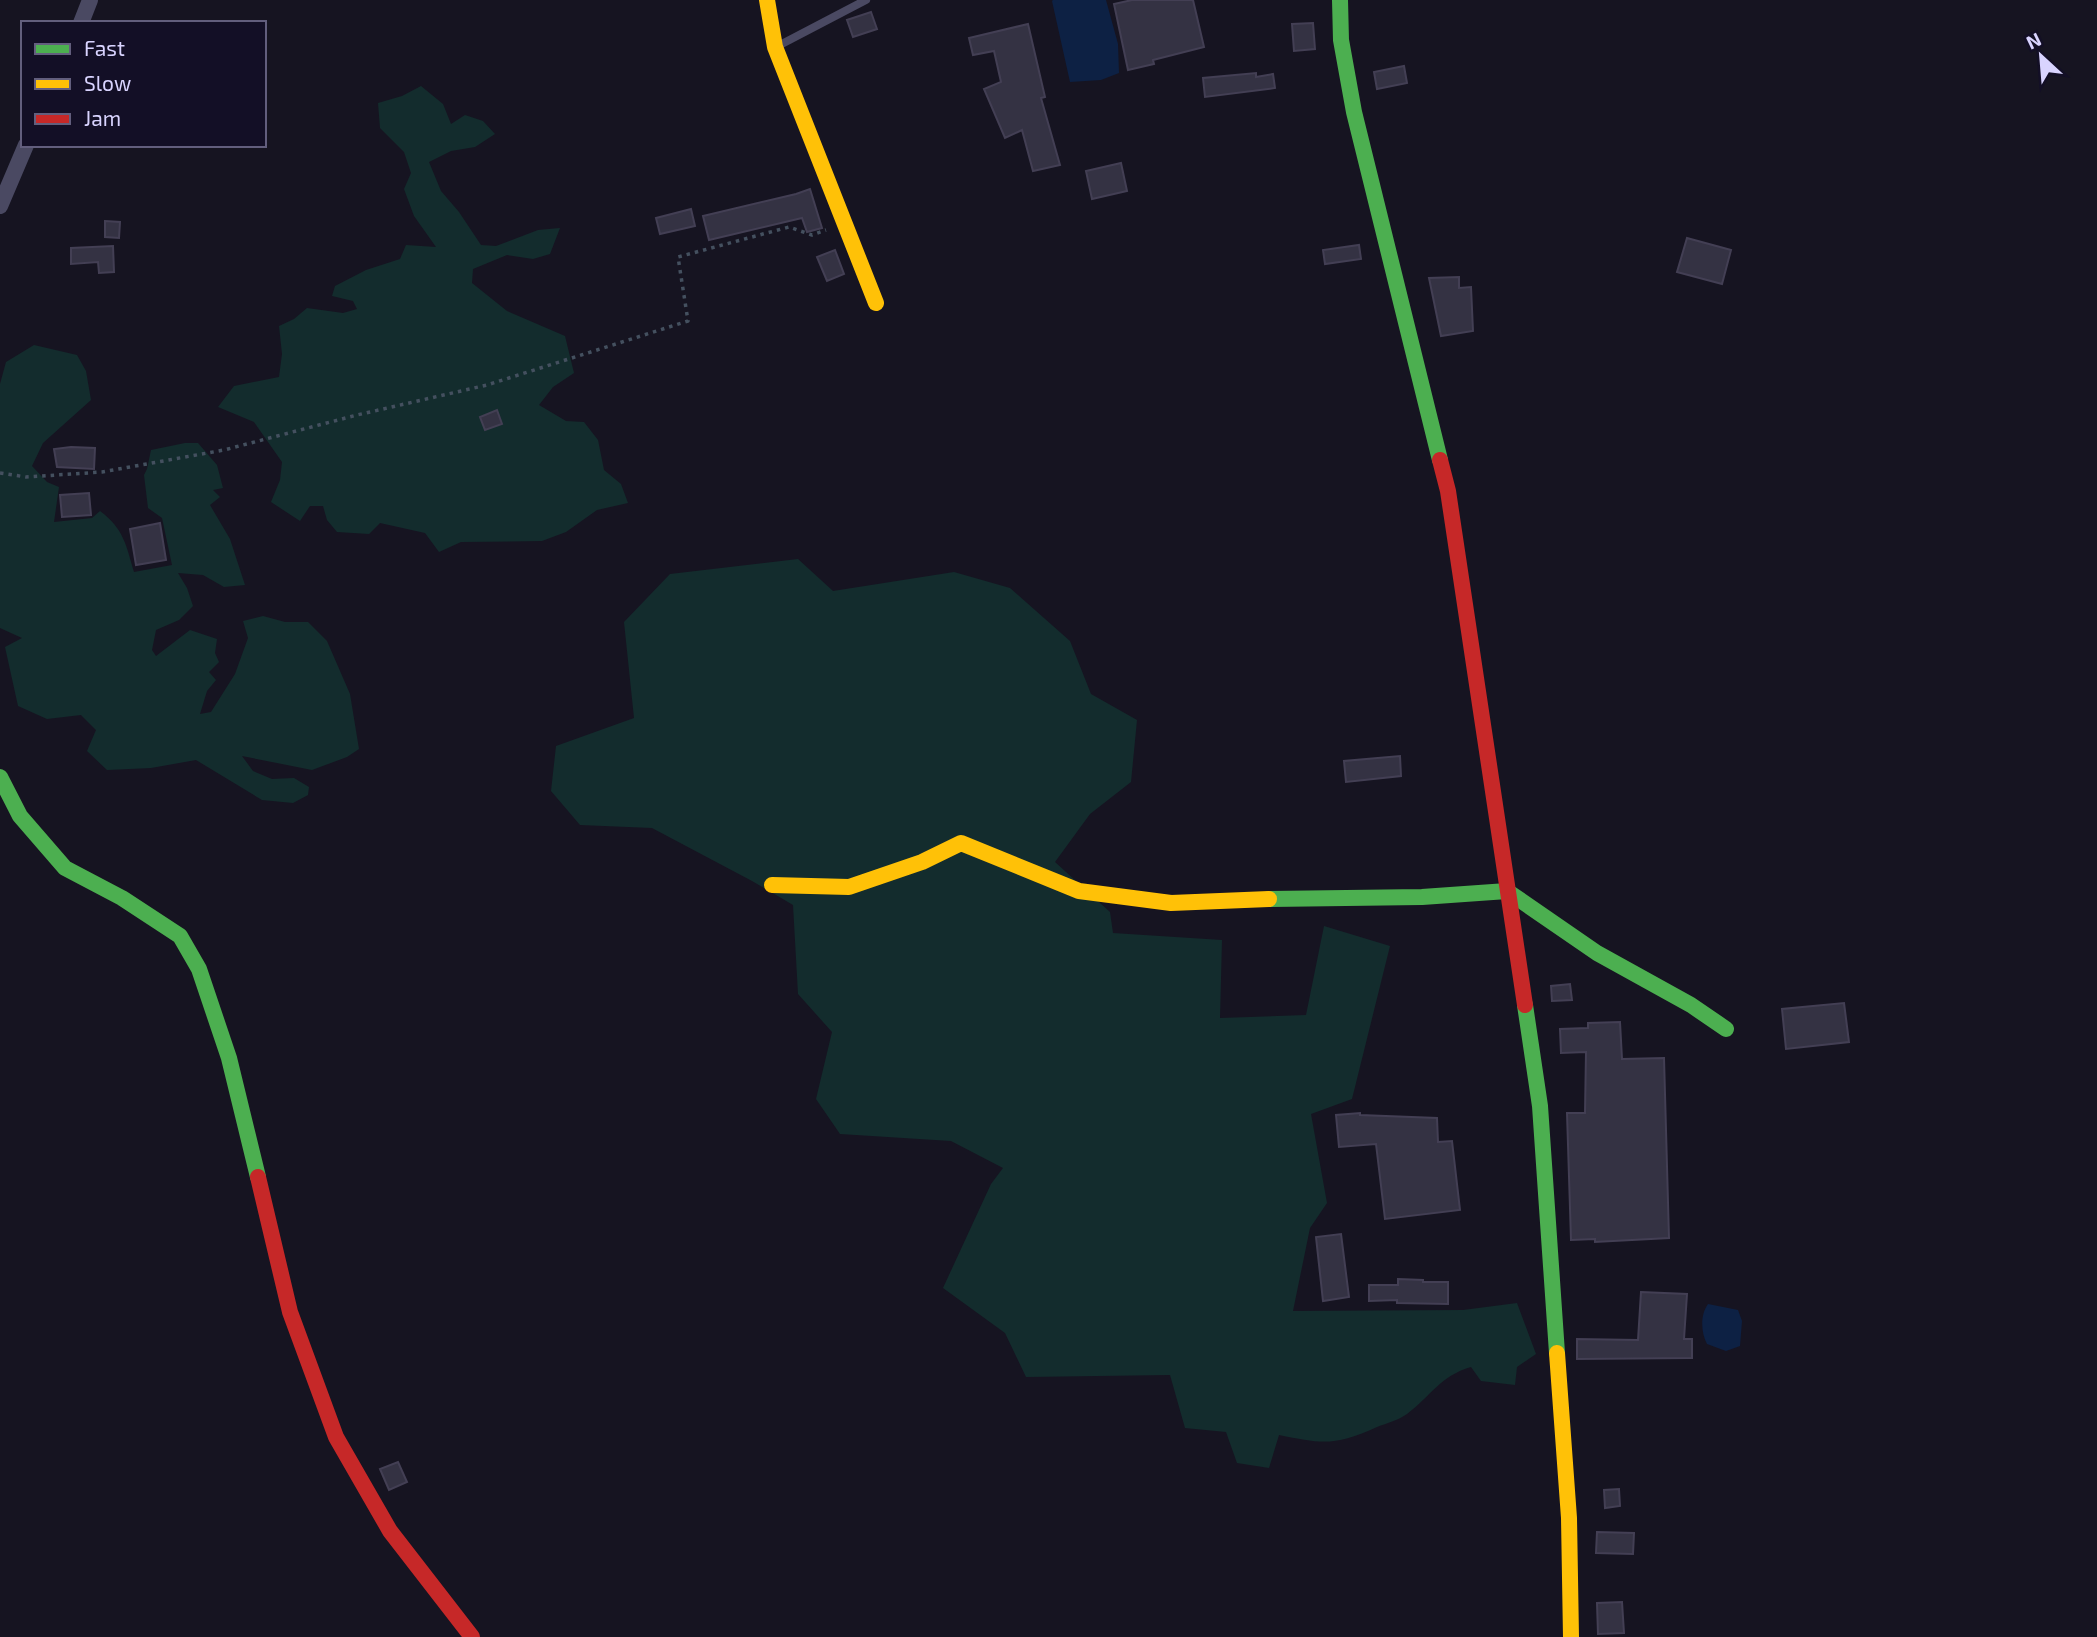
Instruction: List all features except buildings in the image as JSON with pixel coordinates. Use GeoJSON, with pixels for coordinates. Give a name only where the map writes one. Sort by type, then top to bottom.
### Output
{"type":"FeatureCollection","features":[{"type":"Feature","properties":{"kind":"street"},"geometry":{"type":"LineString","coordinates":[[82,21],[90,0]]}},
{"type":"Feature","properties":{"kind":"street"},"geometry":{"type":"LineString","coordinates":[[767,0],[775,47],[876,303]]}},
{"type":"Feature","properties":{"kind":"street"},"geometry":{"type":"LineString","coordinates":[[1340,0],[1341,40],[1354,112],[1448,491],[1540,1106],[1569,1518],[1571,1637]]}},
{"type":"Feature","properties":{"kind":"street"},"geometry":{"type":"LineString","coordinates":[[0,206],[25,147]]}},
{"type":"Feature","properties":{"kind":"street"},"geometry":{"type":"LineString","coordinates":[[0,776],[20,816],[65,868],[122,898],[180,936],[199,969],[229,1058],[290,1312],[336,1437],[390,1531],[472,1637]]}},
{"type":"Feature","properties":{"kind":"street"},"geometry":{"type":"LineString","coordinates":[[772,885],[849,887],[922,862],[961,843],[1079,891],[1171,903],[1306,897],[1423,897],[1507,891],[1629,973],[1703,1011],[1726,1029]]}},
{"type":"Feature","properties":{"kind":"lane"},"geometry":{"type":"LineString","coordinates":[[775,47],[866,0]]}},
{"type":"Feature","properties":{"kind":"path"},"geometry":{"type":"LineString","coordinates":[[0,473],[26,477],[102,472],[197,455],[487,385],[688,321],[678,257],[789,227],[812,235],[845,225]]}},
{"type":"Feature","properties":{"kind":"green space"},"geometry":{"type":"Polygon","coordinates":[[[421,86],[443,104],[451,124],[465,115],[483,121],[495,134],[475,147],[451,151],[429,162],[441,191],[481,245],[496,246],[538,230],[560,228],[550,254],[533,259],[507,255],[473,269],[472,283],[507,311],[565,336],[574,373],[553,387],[539,405],[566,421],[584,422],[598,440],[604,470],[621,484],[628,503],[597,510],[566,532],[542,541],[461,542],[439,552],[425,533],[380,523],[369,534],[337,532],[327,520],[323,506],[310,506],[300,521],[271,502],[280,480],[282,462],[254,422],[218,407],[234,386],[279,377],[282,354],[279,326],[294,319],[307,308],[343,313],[357,309],[353,301],[332,296],[335,286],[366,270],[400,259],[406,245],[436,247],[414,216],[404,189],[411,173],[404,152],[380,128],[378,103],[402,96],[421,86]]]}},
{"type":"Feature","properties":{"kind":"green space"},"geometry":{"type":"Polygon","coordinates":[[[34,345],[77,355],[86,371],[91,400],[43,443],[32,466],[47,482],[59,487],[54,522],[92,518],[100,511],[119,531],[134,572],[172,565],[162,518],[148,508],[144,475],[151,450],[198,443],[217,465],[223,488],[213,490],[220,497],[210,505],[230,539],[245,585],[224,587],[203,575],[178,573],[193,606],[179,620],[156,630],[152,650],[156,656],[190,630],[217,639],[215,653],[219,662],[209,672],[216,680],[207,691],[200,714],[211,712],[235,674],[248,638],[243,621],[263,616],[285,622],[308,622],[327,641],[350,694],[359,749],[347,757],[312,770],[242,756],[253,771],[272,779],[294,778],[309,787],[308,795],[293,803],[262,800],[196,760],[151,768],[107,770],[87,751],[96,730],[81,715],[47,719],[18,706],[5,647],[22,638],[0,628],[0,384],[6,362],[34,345]]]}},
{"type":"Feature","properties":{"kind":"green space"},"geometry":{"type":"Polygon","coordinates":[[[798,559],[833,591],[954,572],[1010,588],[1070,641],[1091,694],[1137,720],[1131,782],[1090,814],[1055,862],[1110,912],[1113,933],[1222,940],[1220,1018],[1306,1015],[1324,926],[1390,946],[1352,1099],[1311,1114],[1327,1203],[1310,1228],[1293,1311],[1463,1310],[1517,1303],[1536,1354],[1517,1367],[1515,1385],[1481,1381],[1471,1367],[1443,1381],[1397,1420],[1350,1438],[1329,1442],[1279,1435],[1269,1468],[1237,1463],[1226,1432],[1185,1428],[1170,1375],[1026,1377],[1005,1333],[943,1288],[991,1184],[1003,1168],[951,1141],[840,1134],[816,1099],[832,1032],[798,994],[793,905],[652,828],[580,825],[551,791],[556,746],[634,718],[624,622],[670,574],[798,559]]]}},
{"type":"Feature","properties":{"kind":"water"},"geometry":{"type":"Polygon","coordinates":[[[1053,0],[1106,0],[1118,44],[1119,73],[1101,80],[1070,82],[1053,0]]]}},
{"type":"Feature","properties":{"kind":"water"},"geometry":{"type":"Polygon","coordinates":[[[1708,1304],[1738,1310],[1742,1321],[1740,1346],[1726,1351],[1707,1344],[1702,1324],[1708,1304]]]}},
{"type":"Feature","properties":{"kind":"traffic: fast"},"geometry":{"type":"LineString","coordinates":[[1340,0],[1341,40],[1354,112],[1440,460]]}},
{"type":"Feature","properties":{"kind":"traffic: fast"},"geometry":{"type":"LineString","coordinates":[[0,777],[20,816],[65,868],[122,898],[180,936],[199,969],[229,1058],[258,1177]]}},
{"type":"Feature","properties":{"kind":"traffic: fast"},"geometry":{"type":"LineString","coordinates":[[1269,899],[1422,897],[1507,891],[1597,953],[1691,1005],[1726,1029]]}},
{"type":"Feature","properties":{"kind":"traffic: fast"},"geometry":{"type":"LineString","coordinates":[[1525,1005],[1540,1106],[1557,1353]]}},
{"type":"Feature","properties":{"kind":"traffic: slow"},"geometry":{"type":"LineString","coordinates":[[767,0],[775,47],[876,303]]}},
{"type":"Feature","properties":{"kind":"traffic: slow"},"geometry":{"type":"LineString","coordinates":[[772,885],[849,887],[922,862],[961,843],[1079,891],[1171,903],[1269,899]]}},
{"type":"Feature","properties":{"kind":"traffic: slow"},"geometry":{"type":"LineString","coordinates":[[1557,1353],[1569,1518],[1571,1637]]}},
{"type":"Feature","properties":{"kind":"traffic: jam"},"geometry":{"type":"LineString","coordinates":[[1440,460],[1448,491],[1525,1005]]}},
{"type":"Feature","properties":{"kind":"traffic: jam"},"geometry":{"type":"LineString","coordinates":[[258,1177],[290,1312],[336,1437],[390,1531],[472,1637]]}}]}
